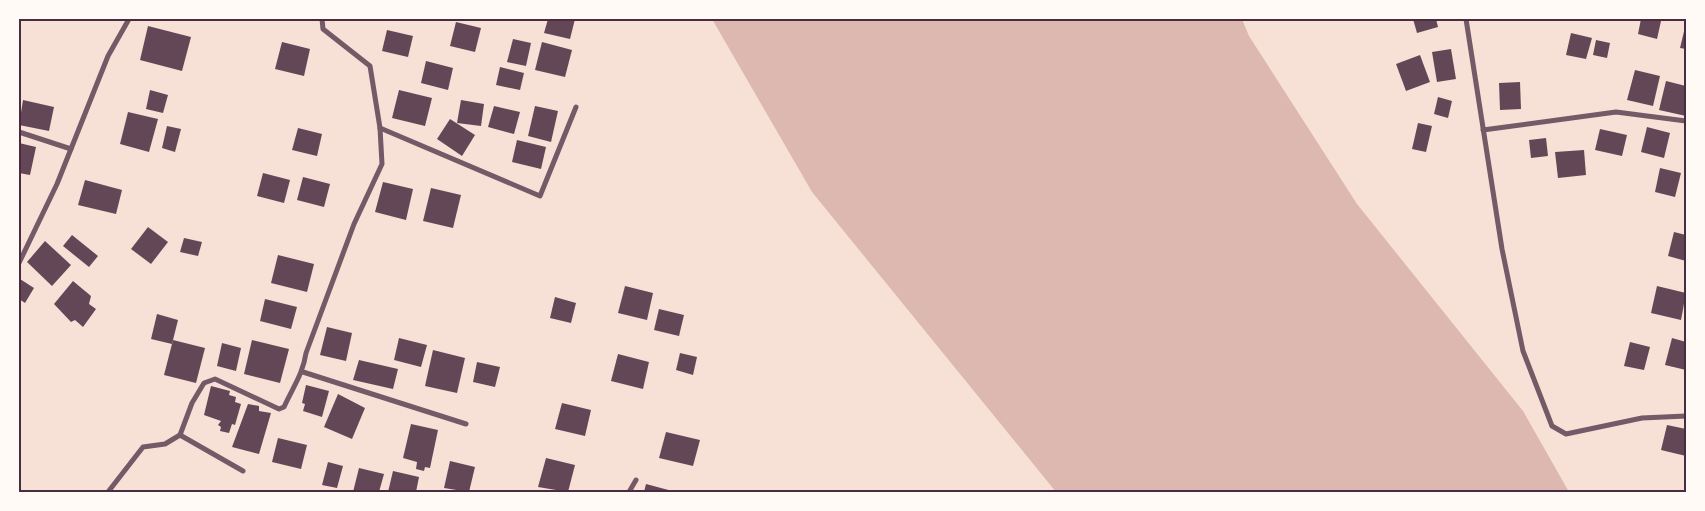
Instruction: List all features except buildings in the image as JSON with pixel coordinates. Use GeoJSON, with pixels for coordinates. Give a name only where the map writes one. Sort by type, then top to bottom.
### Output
{"type":"FeatureCollection","features":[{"type":"Feature","properties":{"kind":"street"},"geometry":{"type":"LineString","coordinates":[[19,263],[71,149],[108,56],[129,19]]}},
{"type":"Feature","properties":{"kind":"street"},"geometry":{"type":"LineString","coordinates":[[108,492],[143,447],[165,444],[180,434],[192,403],[204,383],[215,379],[279,409],[284,407],[294,384],[303,372],[306,353],[354,224],[382,164],[380,128],[370,66],[323,29],[322,19]]}},
{"type":"Feature","properties":{"kind":"street"},"geometry":{"type":"LineString","coordinates":[[1466,19],[1502,249],[1523,351],[1552,426],[1566,434],[1642,418],[1686,416]]}},
{"type":"Feature","properties":{"kind":"street"},"geometry":{"type":"LineString","coordinates":[[380,128],[540,196],[576,107]]}},
{"type":"Feature","properties":{"kind":"street"},"geometry":{"type":"LineString","coordinates":[[1483,130],[1616,112],[1686,121]]}},
{"type":"Feature","properties":{"kind":"street"},"geometry":{"type":"LineString","coordinates":[[19,132],[71,149]]}},
{"type":"Feature","properties":{"kind":"street"},"geometry":{"type":"LineString","coordinates":[[303,372],[466,424]]}},
{"type":"Feature","properties":{"kind":"street"},"geometry":{"type":"LineString","coordinates":[[180,434],[243,471]]}},
{"type":"Feature","properties":{"kind":"street"},"geometry":{"type":"LineString","coordinates":[[629,492],[636,480]]}},
{"type":"Feature","properties":{"kind":"shaded area"},"geometry":{"type":"Polygon","coordinates":[[[712,19],[1242,19],[1249,36],[1357,204],[1523,411],[1569,492],[1056,492],[812,192],[712,19]]]}}]}
